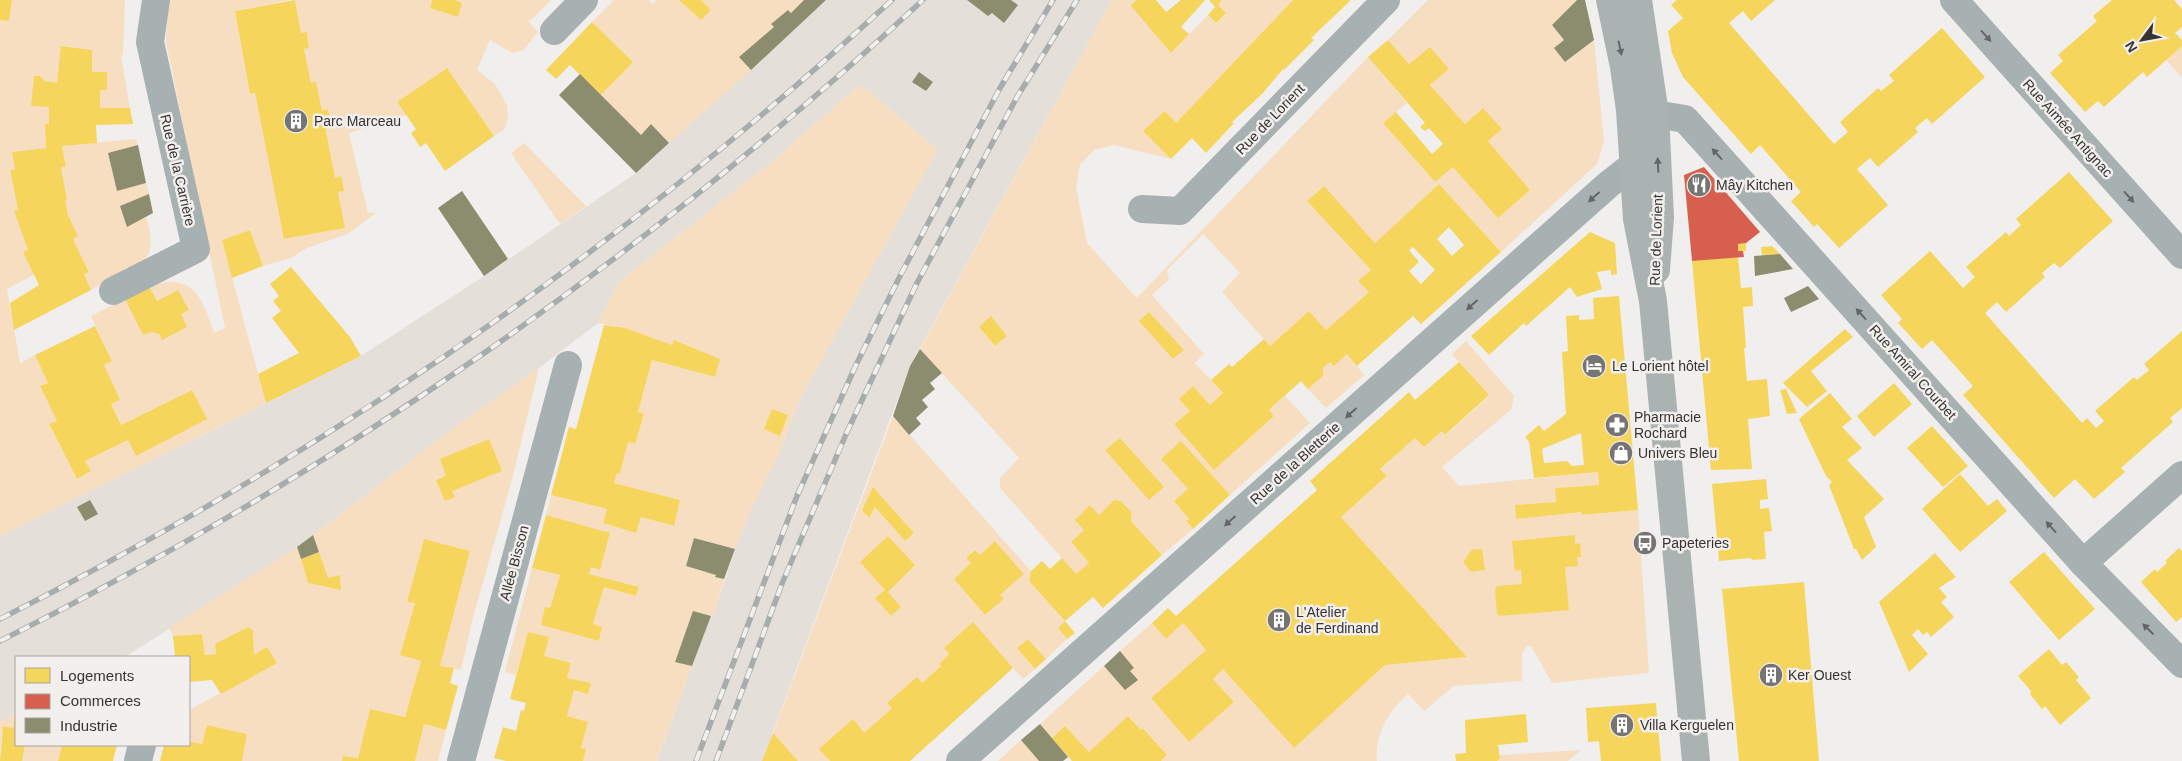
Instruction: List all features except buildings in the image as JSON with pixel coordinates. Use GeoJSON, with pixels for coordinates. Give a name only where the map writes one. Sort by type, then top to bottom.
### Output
{"type":"FeatureCollection","features":[{"type":"Feature","properties":{"kind":"main road"},"geometry":{"type":"LineString","coordinates":[[1610,0],[1624,66],[1642,112],[1632,166],[1637,219],[1654,301],[1696,761]]}},
{"type":"Feature","properties":{"kind":"main road","name":"Rue de Lorient"},"geometry":{"type":"LineString","coordinates":[[1638,0],[1642,112],[1660,217],[1654,301]]}},
{"type":"Feature","properties":{"kind":"street","name":"Rue de la Carrière"},"geometry":{"type":"LineString","coordinates":[[113,291],[196,249],[150,42],[156,0]]}},
{"type":"Feature","properties":{"kind":"street"},"geometry":{"type":"LineString","coordinates":[[554,31],[584,0]]}},
{"type":"Feature","properties":{"kind":"street","name":"Rue de Lorient"},"geometry":{"type":"LineString","coordinates":[[1142,209],[1180,211],[1386,0]]}},
{"type":"Feature","properties":{"kind":"street","name":"Rue Aimée Antignac"},"geometry":{"type":"LineString","coordinates":[[1954,0],[2182,255]]}},
{"type":"Feature","properties":{"kind":"street","name":"Rue Amiral Courbet"},"geometry":{"type":"LineString","coordinates":[[1642,112],[1685,119],[2083,563],[2182,664]]}},
{"type":"Feature","properties":{"kind":"street","name":"Rue de la Bletterie"},"geometry":{"type":"LineString","coordinates":[[960,761],[1609,184],[1632,166]]}},
{"type":"Feature","properties":{"kind":"street","name":"Allée Bisson"},"geometry":{"type":"LineString","coordinates":[[461,761],[568,365]]}},
{"type":"Feature","properties":{"kind":"street"},"geometry":{"type":"LineString","coordinates":[[2083,563],[2182,475]]}},
{"type":"Feature","properties":{"kind":"street"},"geometry":{"type":"LineString","coordinates":[[138,761],[142,746]]}},
{"type":"Feature","properties":{"kind":"shaded area"},"geometry":{"type":"Polygon","coordinates":[[[12,0],[125,0],[123,55],[121,55],[130,108],[100,108],[100,90],[107,90],[107,72],[92,72],[92,50],[62,46],[57,83],[45,81],[40,76],[34,76],[32,106],[49,107],[49,124],[46,124],[46,148],[12,152],[15,170],[10,171],[18,210],[14,211],[28,250],[34,275],[7,289],[20,363],[35,355],[48,383],[40,386],[57,421],[49,425],[77,479],[91,471],[85,461],[128,440],[136,456],[192,390],[121,425],[111,404],[119,400],[104,365],[112,361],[91,316],[125,299],[143,335],[151,332],[159,334],[162,339],[187,327],[181,314],[188,310],[178,290],[157,301],[149,286],[164,282],[176,282],[194,290],[200,298],[214,333],[225,328],[166,42],[169,0],[290,0],[235,11],[250,94],[255,94],[285,239],[345,228],[338,192],[341,176],[335,178],[325,126],[331,125],[328,110],[322,111],[316,81],[311,83],[304,49],[309,48],[307,33],[301,33],[295,0],[432,0],[430,8],[458,17],[462,3],[455,0],[551,0],[529,22],[538,32],[523,51],[512,53],[490,40],[477,70],[495,84],[507,105],[508,119],[504,130],[494,136],[447,68],[397,102],[406,115],[349,133],[368,213],[377,212],[348,234],[307,248],[291,258],[263,266],[250,230],[222,240],[266,403],[0,536],[0,20],[9,21],[12,0]]]}},
{"type":"Feature","properties":{"kind":"shaded area"},"geometry":{"type":"Polygon","coordinates":[[[614,0],[649,0],[653,4],[657,0],[679,0],[701,20],[711,10],[701,0],[804,0],[791,13],[788,10],[771,24],[774,27],[739,57],[751,70],[669,143],[651,124],[641,135],[601,95],[633,62],[592,22],[614,0]]]}},
{"type":"Feature","properties":{"kind":"shaded area"},"geometry":{"type":"Polygon","coordinates":[[[826,0],[1112,0],[910,366],[762,761],[657,761],[699,647],[711,616],[713,616],[735,549],[752,507],[780,451],[799,401],[937,150],[861,84],[773,161],[619,282],[598,323],[539,368],[467,418],[297,547],[127,656],[15,656],[15,714],[0,722],[0,536],[361,356],[484,276],[636,173],[826,0]]]}},
{"type":"Feature","properties":{"kind":"shaded area"},"geometry":{"type":"Polygon","coordinates":[[[1112,0],[1136,0],[1131,6],[1171,53],[1208,15],[1216,23],[1226,13],[1218,5],[1222,0],[1293,0],[1176,123],[1171,159],[1114,145],[1094,150],[1080,165],[1076,187],[1087,243],[1137,298],[1368,57],[1407,103],[1383,123],[1435,182],[1453,167],[1499,217],[1530,190],[1488,141],[1502,129],[1483,108],[1465,124],[1430,85],[1449,69],[1430,47],[1409,64],[1388,40],[1428,0],[1577,0],[1552,25],[1564,40],[1554,48],[1566,62],[1594,40],[1604,142],[1597,164],[1501,252],[1439,184],[1375,243],[1323,186],[1307,201],[1371,270],[1358,281],[1369,292],[1326,330],[1309,311],[1270,346],[1222,292],[1240,273],[1203,234],[1167,270],[1169,279],[1152,295],[1204,354],[1195,363],[1223,393],[1210,405],[1193,386],[1179,399],[1190,411],[1174,424],[1215,469],[1274,416],[1269,410],[1285,396],[1310,423],[1230,495],[1181,442],[1161,459],[1188,489],[1174,501],[1189,519],[1186,522],[1193,529],[1162,555],[1131,521],[1132,513],[1121,501],[1114,501],[1099,515],[1090,505],[1084,530],[1071,543],[1089,563],[1076,574],[1000,488],[1000,478],[1019,458],[920,349],[1112,0]],[[1149,312],[1173,359],[1183,350],[1149,312]],[[991,317],[979,327],[995,346],[1007,336],[991,317]],[[1120,438],[1105,450],[1149,499],[1163,487],[1120,438]]]}},
{"type":"Feature","properties":{"kind":"shaded area"},"geometry":{"type":"Polygon","coordinates":[[[2182,46],[2182,78],[2166,60],[2182,46]]]}},
{"type":"Feature","properties":{"kind":"shaded area"},"geometry":{"type":"Polygon","coordinates":[[[861,84],[937,150],[799,401],[780,451],[752,507],[735,549],[694,538],[686,566],[724,579],[713,617],[693,611],[675,661],[692,666],[657,761],[583,761],[586,750],[581,748],[588,722],[567,716],[574,690],[591,683],[567,678],[571,663],[544,656],[548,637],[528,632],[516,675],[505,672],[532,568],[560,575],[550,608],[545,608],[541,625],[599,641],[602,628],[593,624],[604,587],[636,596],[639,587],[589,574],[591,567],[600,569],[610,534],[546,515],[551,495],[607,509],[603,523],[636,533],[641,517],[673,526],[680,500],[614,483],[617,473],[620,473],[628,442],[635,444],[644,414],[638,412],[652,360],[714,377],[720,359],[675,340],[672,345],[624,328],[598,323],[619,282],[773,161],[861,84]]]}},
{"type":"Feature","properties":{"kind":"shaded area"},"geometry":{"type":"Polygon","coordinates":[[[136,139],[138,145],[108,154],[117,190],[146,183],[149,194],[120,206],[127,226],[146,217],[150,234],[150,248],[147,258],[140,266],[91,290],[84,274],[89,271],[73,239],[78,236],[68,215],[61,168],[66,166],[62,146],[136,139]]]}},
{"type":"Feature","properties":{"kind":"shaded area"},"geometry":{"type":"Polygon","coordinates":[[[524,143],[586,206],[560,224],[511,153],[524,143]]]}},
{"type":"Feature","properties":{"kind":"shaded area"},"geometry":{"type":"Polygon","coordinates":[[[1466,341],[1514,396],[1511,410],[1442,467],[1459,486],[1598,472],[1599,485],[1555,488],[1556,502],[1515,505],[1516,519],[1582,512],[1583,515],[1638,510],[1649,673],[1552,683],[1531,646],[1527,646],[1522,654],[1522,681],[1454,686],[1424,711],[1408,694],[1394,708],[1384,724],[1378,742],[1377,761],[1161,761],[1167,755],[1144,728],[1141,730],[1129,716],[1089,752],[1065,726],[1052,738],[1040,724],[1104,666],[1125,690],[1137,680],[1120,651],[1152,623],[1166,639],[1183,623],[1206,650],[1151,698],[1189,742],[1234,702],[1213,679],[1223,669],[1294,748],[1385,665],[1467,657],[1341,517],[1387,477],[1380,469],[1415,438],[1424,447],[1442,431],[1446,435],[1489,396],[1452,354],[1466,341]],[[1471,550],[1463,562],[1471,572],[1484,570],[1482,550],[1471,550]]]}},
{"type":"Feature","properties":{"kind":"shaded area"},"geometry":{"type":"Polygon","coordinates":[[[1347,354],[1364,375],[1326,408],[1308,389],[1323,376],[1323,368],[1330,362],[1334,366],[1347,354]]]}},
{"type":"Feature","properties":{"kind":"shaded area"},"geometry":{"type":"Polygon","coordinates":[[[539,368],[512,480],[474,614],[461,670],[440,666],[470,551],[424,539],[407,602],[415,603],[400,655],[421,661],[405,717],[370,709],[358,758],[344,756],[342,761],[242,761],[247,734],[207,725],[202,744],[190,741],[190,709],[277,663],[267,648],[254,655],[253,630],[248,627],[215,644],[216,654],[205,655],[202,634],[173,636],[169,628],[297,547],[308,583],[341,589],[328,578],[313,535],[467,418],[539,368]]]}},
{"type":"Feature","properties":{"kind":"shaded area"},"geometry":{"type":"Polygon","coordinates":[[[893,416],[1032,572],[1029,581],[1065,621],[1058,628],[1067,639],[1046,659],[1028,639],[1017,648],[1035,669],[1023,679],[973,623],[944,648],[949,654],[939,664],[941,666],[922,683],[888,704],[892,708],[864,733],[820,749],[830,761],[798,761],[773,733],[893,416]],[[873,487],[862,510],[869,518],[875,507],[905,541],[914,533],[873,487]],[[888,536],[885,590],[876,599],[891,616],[901,607],[888,592],[915,565],[888,536]],[[995,541],[980,555],[974,550],[966,558],[971,563],[954,579],[985,615],[1003,600],[1000,595],[1024,574],[995,541]]]}},
{"type":"Feature","properties":{"kind":"shaded area"},"geometry":{"type":"Polygon","coordinates":[[[15,714],[13,728],[3,726],[0,750],[0,722],[15,714]]]}},
{"type":"Feature","properties":{"kind":"shaded area"},"geometry":{"type":"Polygon","coordinates":[[[424,724],[446,730],[438,761],[415,761],[424,724]]]}},
{"type":"Feature","properties":{"kind":"shaded area"},"geometry":{"type":"Polygon","coordinates":[[[1021,740],[1039,761],[998,761],[1021,740]]]}},
{"type":"Feature","properties":{"kind":"shaded area"},"geometry":{"type":"Polygon","coordinates":[[[25,746],[62,746],[58,761],[22,761],[25,746]]]}},
{"type":"Feature","properties":{"kind":"shaded area"},"geometry":{"type":"Polygon","coordinates":[[[1581,750],[1568,761],[1497,761],[1500,755],[1581,750]]]}},
{"type":"Feature","properties":{"kind":"railway"},"geometry":{"type":"LineString","coordinates":[[0,619],[120,555],[239,488],[354,416],[467,340],[578,261],[686,177],[790,90],[892,0]]}},
{"type":"Feature","properties":{"kind":"railway"},"geometry":{"type":"LineString","coordinates":[[0,641],[125,576],[247,506],[367,432],[484,353],[598,271],[710,184],[818,94],[923,0]]}},
{"type":"Feature","properties":{"kind":"railway"},"geometry":{"type":"LineString","coordinates":[[696,761],[797,496],[856,365],[901,274],[1000,88],[1053,0]]}},
{"type":"Feature","properties":{"kind":"railway"},"geometry":{"type":"LineString","coordinates":[[716,761],[783,581],[847,432],[917,283],[1017,97],[1077,0]]}},
{"type":"Feature","properties":{"kind":"place","name":"Parc Marceau"},"geometry":{"type":"Point","coordinates":[296,121]}},
{"type":"Feature","properties":{"kind":"place","name":"Mây Kitchen"},"geometry":{"type":"Point","coordinates":[1699,185]}},
{"type":"Feature","properties":{"kind":"place","name":"Le Lorient hôtel"},"geometry":{"type":"Point","coordinates":[1594,366]}},
{"type":"Feature","properties":{"kind":"place","name":"Pharmacie Rochard"},"geometry":{"type":"Point","coordinates":[1617,425]}},
{"type":"Feature","properties":{"kind":"place","name":"Univers Bleu"},"geometry":{"type":"Point","coordinates":[1621,453]}},
{"type":"Feature","properties":{"kind":"place","name":"Papeteries"},"geometry":{"type":"Point","coordinates":[1645,543]}},
{"type":"Feature","properties":{"kind":"place","name":"L'Atelier de Ferdinand"},"geometry":{"type":"Point","coordinates":[1279,620]}},
{"type":"Feature","properties":{"kind":"place","name":"Ker Ouest"},"geometry":{"type":"Point","coordinates":[1771,675]}},
{"type":"Feature","properties":{"kind":"place","name":"Villa Kerguelen"},"geometry":{"type":"Point","coordinates":[1622,725]}}]}
